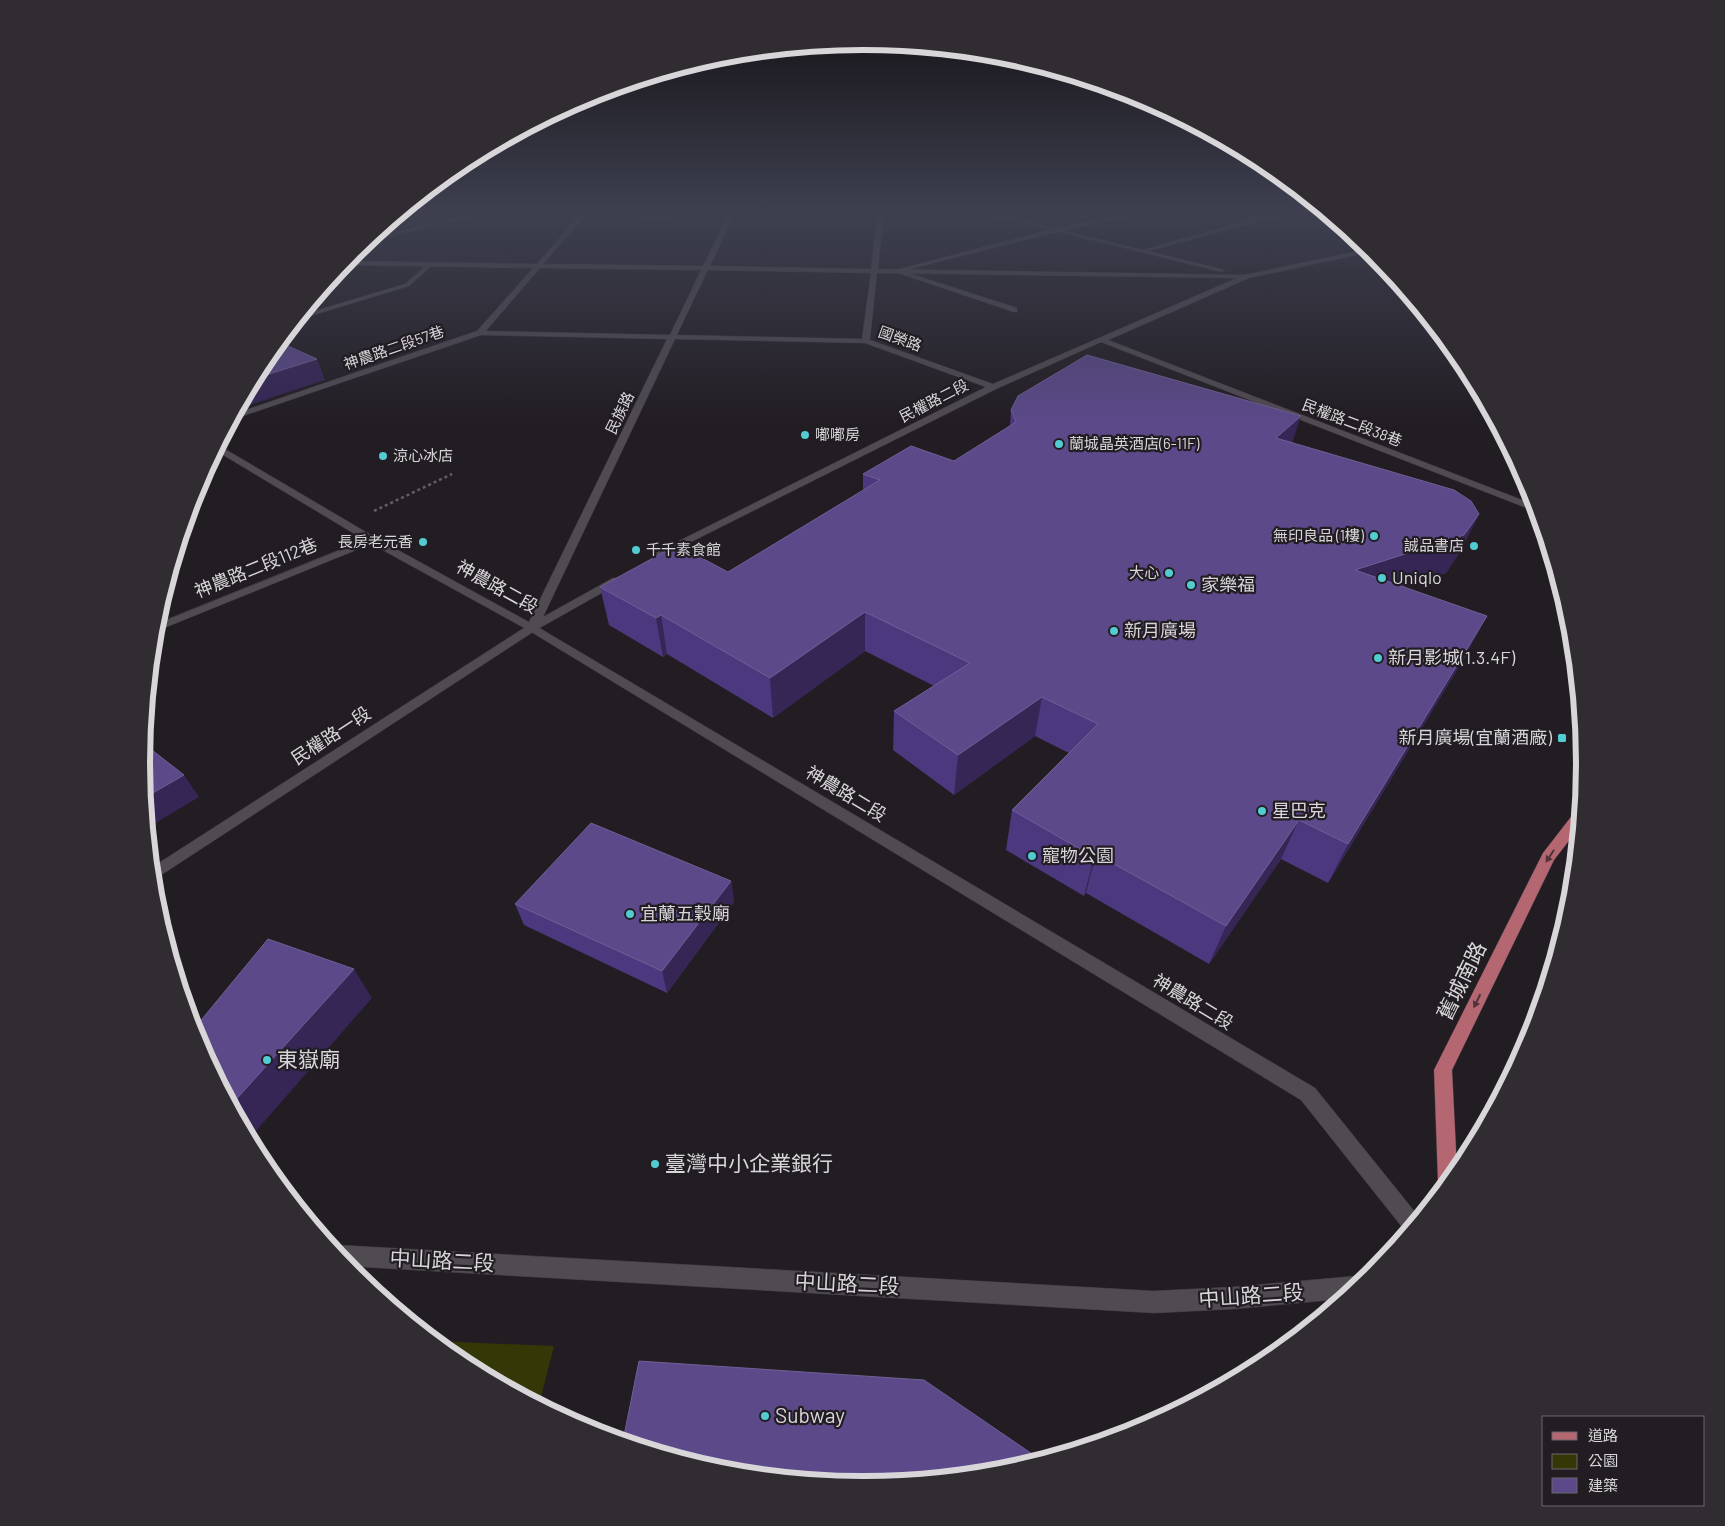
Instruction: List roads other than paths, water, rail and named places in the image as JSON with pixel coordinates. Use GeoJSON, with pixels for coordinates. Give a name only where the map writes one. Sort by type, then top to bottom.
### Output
{"type":"FeatureCollection","features":[{"type":"Feature","properties":{"kind":"main road","name":"舊城南路"},"geometry":{"type":"LineString","coordinates":[[1448,1169],[1444,1070],[1548,856],[1572,825]]}},
{"type":"Feature","properties":{"kind":"street"},"geometry":{"type":"LineString","coordinates":[[308,315],[407,285],[410,282]]}},
{"type":"Feature","properties":{"kind":"street"},"geometry":{"type":"LineString","coordinates":[[480,333],[524,282]]}},
{"type":"Feature","properties":{"kind":"street","name":"民族路"},"geometry":{"type":"LineString","coordinates":[[532,628],[699,282]]}},
{"type":"Feature","properties":{"kind":"street","name":"國榮路"},"geometry":{"type":"LineString","coordinates":[[874,282],[866,341],[993,387]]}},
{"type":"Feature","properties":{"kind":"street"},"geometry":{"type":"LineString","coordinates":[[929,282],[1014,310]]}},
{"type":"Feature","properties":{"kind":"street","name":"民權路二段"},"geometry":{"type":"LineString","coordinates":[[654,558],[993,387],[1234,282]]}},
{"type":"Feature","properties":{"kind":"street"},"geometry":{"type":"LineString","coordinates":[[480,333],[866,341]]}},
{"type":"Feature","properties":{"kind":"street","name":"神農路二段57巷"},"geometry":{"type":"LineString","coordinates":[[240,415],[480,333]]}},
{"type":"Feature","properties":{"kind":"street","name":"民權路二段38巷"},"geometry":{"type":"LineString","coordinates":[[1102,340],[1527,505]]}},
{"type":"Feature","properties":{"kind":"street","name":"神農路二段"},"geometry":{"type":"LineString","coordinates":[[222,450],[372,540],[532,628],[1308,1094],[1409,1220]]}},
{"type":"Feature","properties":{"kind":"street","name":"神農路二段112巷"},"geometry":{"type":"LineString","coordinates":[[163,625],[372,540]]}},
{"type":"Feature","properties":{"kind":"street"},"geometry":{"type":"LineString","coordinates":[[532,628],[622,577]]}},
{"type":"Feature","properties":{"kind":"street","name":"民權路一段"},"geometry":{"type":"LineString","coordinates":[[158,871],[532,628]]}},
{"type":"Feature","properties":{"kind":"street","name":"中山路二段"},"geometry":{"type":"LineString","coordinates":[[347,1256],[1154,1302],[1233,1298],[1345,1288]]}},
{"type":"Feature","properties":{"kind":"place","name":"嘟嘟房"},"geometry":{"type":"Point","coordinates":[805,435]}},
{"type":"Feature","properties":{"kind":"place","name":"蘭城晶英酒店(6-11F)"},"geometry":{"type":"Point","coordinates":[1059,444]}},
{"type":"Feature","properties":{"kind":"place","name":"涼心冰店"},"geometry":{"type":"Point","coordinates":[383,456]}},
{"type":"Feature","properties":{"kind":"place","name":"無印良品 (1樓)"},"geometry":{"type":"Point","coordinates":[1374,536]}},
{"type":"Feature","properties":{"kind":"place","name":"長房老元香"},"geometry":{"type":"Point","coordinates":[423,542]}},
{"type":"Feature","properties":{"kind":"place","name":"誠品書店"},"geometry":{"type":"Point","coordinates":[1474,546]}},
{"type":"Feature","properties":{"kind":"place","name":"千千素食館"},"geometry":{"type":"Point","coordinates":[636,550]}},
{"type":"Feature","properties":{"kind":"place","name":"大心"},"geometry":{"type":"Point","coordinates":[1169,573]}},
{"type":"Feature","properties":{"kind":"place","name":"Uniqlo"},"geometry":{"type":"Point","coordinates":[1382,578]}},
{"type":"Feature","properties":{"kind":"place","name":"家樂福"},"geometry":{"type":"Point","coordinates":[1191,585]}},
{"type":"Feature","properties":{"kind":"place","name":"新月廣場"},"geometry":{"type":"Point","coordinates":[1114,631]}},
{"type":"Feature","properties":{"kind":"place","name":"新月影城(1.3.4F)"},"geometry":{"type":"Point","coordinates":[1378,658]}},
{"type":"Feature","properties":{"kind":"place","name":"新月廣場(宜蘭酒廠)"},"geometry":{"type":"Point","coordinates":[1562,738]}},
{"type":"Feature","properties":{"kind":"place","name":"星巴克"},"geometry":{"type":"Point","coordinates":[1262,811]}},
{"type":"Feature","properties":{"kind":"place","name":"寵物公園"},"geometry":{"type":"Point","coordinates":[1032,856]}},
{"type":"Feature","properties":{"kind":"place","name":"宜蘭五穀廟"},"geometry":{"type":"Point","coordinates":[630,914]}},
{"type":"Feature","properties":{"kind":"place","name":"東嶽廟"},"geometry":{"type":"Point","coordinates":[267,1060]}},
{"type":"Feature","properties":{"kind":"place","name":"臺灣中小企業銀行"},"geometry":{"type":"Point","coordinates":[655,1164]}},
{"type":"Feature","properties":{"kind":"place","name":"Subway"},"geometry":{"type":"Point","coordinates":[765,1416]}}]}
